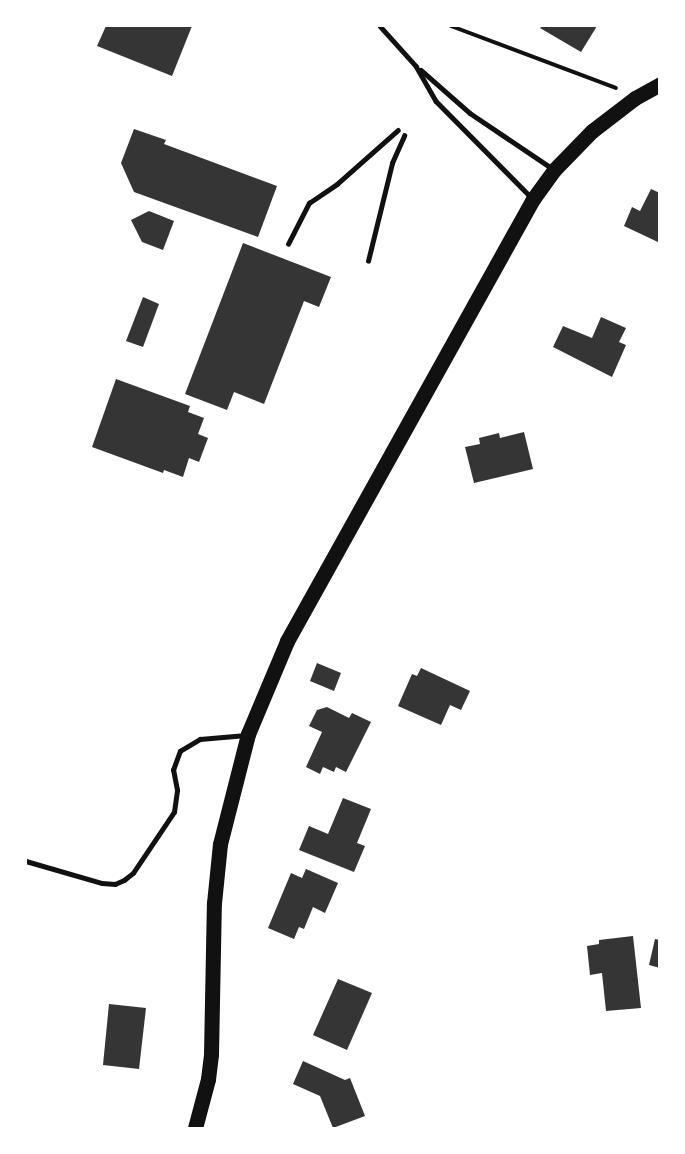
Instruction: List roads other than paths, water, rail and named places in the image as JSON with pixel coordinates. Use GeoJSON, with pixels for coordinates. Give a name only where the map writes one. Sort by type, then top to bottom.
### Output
{"type":"FeatureCollection","features":[{"type":"Feature","properties":{"kind":"main road"},"geometry":{"type":"LineString","coordinates":[[195,1128],[210,1062],[214,903],[220,844],[248,735],[269,681],[304,606],[533,199],[554,170],[592,131],[635,98],[660,84]]}},
{"type":"Feature","properties":{"kind":"lane"},"geometry":{"type":"LineString","coordinates":[[380,26],[416,66],[470,113],[554,170]]}},
{"type":"Feature","properties":{"kind":"lane"},"geometry":{"type":"LineString","coordinates":[[416,66],[436,100],[533,199]]}},
{"type":"Feature","properties":{"kind":"lane"},"geometry":{"type":"LineString","coordinates":[[288,244],[309,203],[337,184],[398,130]]}},
{"type":"Feature","properties":{"kind":"lane"},"geometry":{"type":"LineString","coordinates":[[368,261],[392,163],[404,136]]}},
{"type":"Feature","properties":{"kind":"lane"},"geometry":{"type":"LineString","coordinates":[[26,861],[102,883],[115,884],[124,880],[133,873],[174,812],[177,790],[173,770],[180,751],[200,739],[248,735]]}}]}
